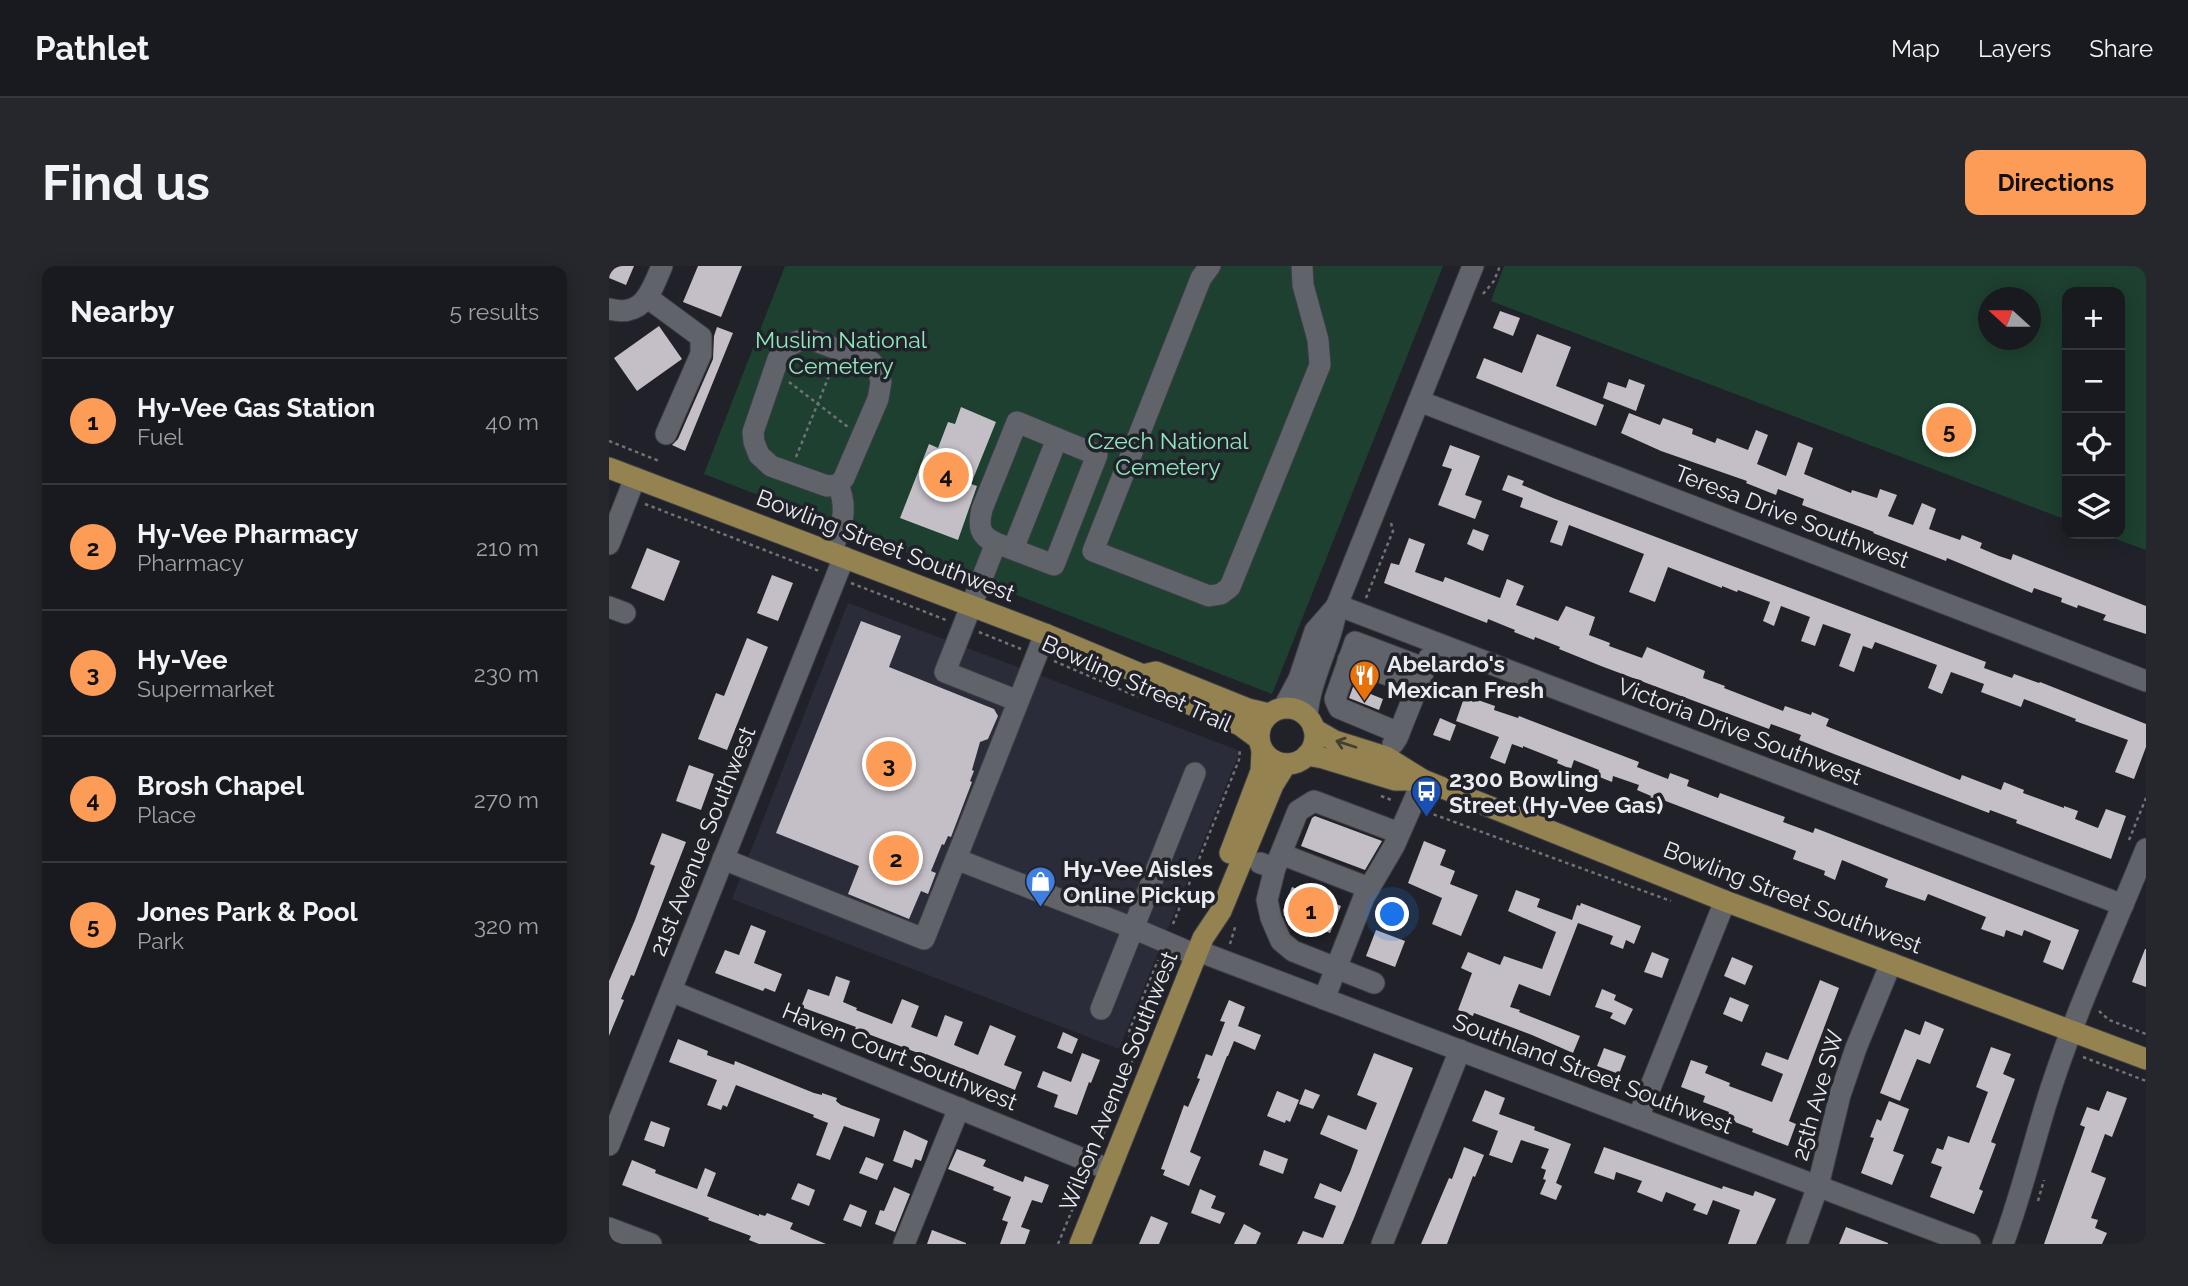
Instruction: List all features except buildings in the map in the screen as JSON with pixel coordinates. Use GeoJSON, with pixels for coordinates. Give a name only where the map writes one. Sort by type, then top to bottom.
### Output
{"type":"FeatureCollection","features":[{"type":"Feature","properties":{"kind":"main road","name":"Bowling Street Southwest"},"geometry":{"type":"LineString","coordinates":[[609,468],[631,488],[837,554],[1143,675],[1158,691],[1240,725],[1253,745]]}},
{"type":"Feature","properties":{"kind":"main road","name":"Bowling Street Southwest"},"geometry":{"type":"LineString","coordinates":[[1143,675],[1156,672],[1248,709],[1276,710]]}},
{"type":"Feature","properties":{"kind":"main road"},"geometry":{"type":"LineString","coordinates":[[1276,710],[1300,711],[1310,723],[1314,745],[1298,762],[1274,762],[1253,745],[1259,727],[1276,710]]}},
{"type":"Feature","properties":{"kind":"main road","name":"Bowling Street Southwest"},"geometry":{"type":"LineString","coordinates":[[1310,723],[1335,741],[1386,757],[1416,776],[1725,901],[2146,1059]]}},
{"type":"Feature","properties":{"kind":"main road","name":"Wilson Avenue Southwest"},"geometry":{"type":"LineString","coordinates":[[1199,948],[1205,916],[1261,771],[1253,745]]}},
{"type":"Feature","properties":{"kind":"main road","name":"Bowling Street Southwest"},"geometry":{"type":"LineString","coordinates":[[1307,755],[1395,780],[1416,776]]}},
{"type":"Feature","properties":{"kind":"main road","name":"Wilson Avenue Southwest"},"geometry":{"type":"LineString","coordinates":[[1080,1244],[1101,1166],[1199,948],[1230,892],[1273,785],[1286,764]]}},
{"type":"Feature","properties":{"kind":"street"},"geometry":{"type":"LineString","coordinates":[[609,309],[616,311],[636,308],[648,298],[662,266]]}},
{"type":"Feature","properties":{"kind":"street"},"geometry":{"type":"LineString","coordinates":[[1093,551],[1201,278],[1210,266]]}},
{"type":"Feature","properties":{"kind":"street"},"geometry":{"type":"LineString","coordinates":[[1064,540],[1209,596],[1221,594],[1230,587],[1320,365],[1318,340],[1303,285],[1302,266]]}},
{"type":"Feature","properties":{"kind":"street"},"geometry":{"type":"LineString","coordinates":[[1310,723],[1308,699],[1335,625],[1337,605],[1473,266]]}},
{"type":"Feature","properties":{"kind":"street"},"geometry":{"type":"LineString","coordinates":[[648,298],[701,337],[702,344],[701,354],[666,434]]}},
{"type":"Feature","properties":{"kind":"street"},"geometry":{"type":"LineString","coordinates":[[812,340],[839,350],[870,361],[878,369],[881,382],[878,399],[844,478],[838,485],[827,486],[771,466],[759,455],[753,432],[778,359],[786,348],[798,341],[812,340]]}},
{"type":"Feature","properties":{"kind":"street","name":"Teresa Drive Southwest"},"geometry":{"type":"LineString","coordinates":[[1419,401],[2146,681]]}},
{"type":"Feature","properties":{"kind":"street"},"geometry":{"type":"LineString","coordinates":[[1097,455],[1054,565],[988,540],[981,533],[979,521],[982,509],[1017,422],[1097,455],[1138,437]]}},
{"type":"Feature","properties":{"kind":"street"},"geometry":{"type":"LineString","coordinates":[[1018,701],[945,672],[972,606],[1005,546],[1057,439]]}},
{"type":"Feature","properties":{"kind":"street","name":"21st Avenue Southwest"},"geometry":{"type":"LineString","coordinates":[[609,1145],[835,577],[844,515],[843,497],[838,485]]}},
{"type":"Feature","properties":{"kind":"street"},"geometry":{"type":"LineString","coordinates":[[609,544],[631,488]]}},
{"type":"Feature","properties":{"kind":"street"},"geometry":{"type":"LineString","coordinates":[[1276,710],[1299,679],[1315,631],[1337,605]]}},
{"type":"Feature","properties":{"kind":"street","name":"Victoria Drive Southwest"},"geometry":{"type":"LineString","coordinates":[[1337,605],[2123,905]]}},
{"type":"Feature","properties":{"kind":"street"},"geometry":{"type":"LineString","coordinates":[[723,859],[924,939],[1045,634]]}},
{"type":"Feature","properties":{"kind":"street"},"geometry":{"type":"LineString","coordinates":[[1376,754],[1393,744],[1401,730],[1434,643]]}},
{"type":"Feature","properties":{"kind":"street"},"geometry":{"type":"LineString","coordinates":[[1401,730],[1339,708],[1335,699],[1348,660],[1421,677]]}},
{"type":"Feature","properties":{"kind":"street"},"geometry":{"type":"LineString","coordinates":[[1324,999],[1364,897],[1410,808],[1416,776],[1403,753],[1401,730]]}},
{"type":"Feature","properties":{"kind":"street"},"geometry":{"type":"LineString","coordinates":[[1101,1009],[1195,773]]}},
{"type":"Feature","properties":{"kind":"street"},"geometry":{"type":"LineString","coordinates":[[1374,983],[1293,951],[1281,941],[1267,901],[1272,862],[1297,811],[1314,801],[1399,833]]}},
{"type":"Feature","properties":{"kind":"street"},"geometry":{"type":"LineString","coordinates":[[2003,1244],[2018,1203],[2045,1106],[2072,1031],[2146,849]]}},
{"type":"Feature","properties":{"kind":"street","name":"Southland Street Southwest"},"geometry":{"type":"LineString","coordinates":[[956,859],[1166,942],[1199,948],[1324,999],[1970,1244]]}},
{"type":"Feature","properties":{"kind":"street"},"geometry":{"type":"LineString","coordinates":[[1272,862],[1369,888]]}},
{"type":"Feature","properties":{"kind":"street"},"geometry":{"type":"LineString","coordinates":[[1638,1118],[1725,901]]}},
{"type":"Feature","properties":{"kind":"street","name":"25th Ave SW"},"geometry":{"type":"LineString","coordinates":[[1797,1244],[1818,1186],[1840,1095],[1891,963]]}},
{"type":"Feature","properties":{"kind":"street","name":"Haven Court Southwest"},"geometry":{"type":"LineString","coordinates":[[671,991],[1101,1166]]}},
{"type":"Feature","properties":{"kind":"street"},"geometry":{"type":"LineString","coordinates":[[1382,1244],[1460,1050]]}},
{"type":"Feature","properties":{"kind":"street"},"geometry":{"type":"LineString","coordinates":[[904,1244],[958,1108]]}},
{"type":"Feature","properties":{"kind":"street"},"geometry":{"type":"LineString","coordinates":[[609,1228],[651,1244]]}},
{"type":"Feature","properties":{"kind":"path"},"geometry":{"type":"LineString","coordinates":[[789,473],[839,350]]}},
{"type":"Feature","properties":{"kind":"path"},"geometry":{"type":"LineString","coordinates":[[774,370],[862,438]]}},
{"type":"Feature","properties":{"kind":"path"},"geometry":{"type":"LineString","coordinates":[[609,441],[659,461]]}},
{"type":"Feature","properties":{"kind":"path","name":"Bowling Street Trail"},"geometry":{"type":"LineString","coordinates":[[631,488],[835,577],[1037,655],[1146,701]]}},
{"type":"Feature","properties":{"kind":"path"},"geometry":{"type":"LineString","coordinates":[[1364,604],[1393,531],[1390,521]]}},
{"type":"Feature","properties":{"kind":"path","name":"Bowling Street Trail"},"geometry":{"type":"LineString","coordinates":[[1101,1166],[1137,1047],[1129,1034],[1241,751],[1253,745]]}},
{"type":"Feature","properties":{"kind":"path"},"geometry":{"type":"LineString","coordinates":[[1373,793],[1675,902]]}},
{"type":"Feature","properties":{"kind":"path"},"geometry":{"type":"LineString","coordinates":[[2094,1008],[2109,1020],[2146,1034]]}},
{"type":"Feature","properties":{"kind":"path"},"geometry":{"type":"LineString","coordinates":[[2082,1057],[2146,1081]]}},
{"type":"Feature","properties":{"kind":"path"},"geometry":{"type":"LineString","coordinates":[[1058,1244],[1101,1166]]}},
{"type":"Feature","properties":{"kind":"shaded area"},"geometry":{"type":"Polygon","coordinates":[[[848,603],[1240,751],[1119,1049],[732,899],[848,603]]]}},
{"type":"Feature","properties":{"kind":"green space","name":"Czech National Cemetery"},"geometry":{"type":"Polygon","coordinates":[[[785,266],[1443,266],[1272,694],[704,474],[785,266]]]}},
{"type":"Feature","properties":{"kind":"green space"},"geometry":{"type":"Polygon","coordinates":[[[1504,266],[2146,266],[2146,550],[2116,539],[2125,539],[2125,287],[2062,287],[2062,518],[1491,301],[1504,266]]]}},
{"type":"Feature","properties":{"kind":"place","name":"Jones Park & Pool"},"geometry":{"type":"Point","coordinates":[1949,430]}},
{"type":"Feature","properties":{"kind":"place","name":"Brosh Chapel"},"geometry":{"type":"Point","coordinates":[946,475]}},
{"type":"Feature","properties":{"kind":"place","name":"Abelardo's Mexican Fresh"},"geometry":{"type":"Point","coordinates":[1364,703]}},
{"type":"Feature","properties":{"kind":"place","name":"Hy-Vee"},"geometry":{"type":"Point","coordinates":[889,764]}},
{"type":"Feature","properties":{"kind":"place","name":"2300 Bowling Street (Hy-Vee Gas)"},"geometry":{"type":"Point","coordinates":[1426,818]}},
{"type":"Feature","properties":{"kind":"place","name":"Hy-Vee Pharmacy"},"geometry":{"type":"Point","coordinates":[896,858]}},
{"type":"Feature","properties":{"kind":"place","name":"Hy-Vee Aisles Online Pickup"},"geometry":{"type":"Point","coordinates":[1040,908]}},
{"type":"Feature","properties":{"kind":"place","name":"Hy-Vee Gas Station"},"geometry":{"type":"Point","coordinates":[1311,910]}},
{"type":"Feature","properties":{"kind":"park label","name":"Muslim National Cemetery"},"geometry":{"type":"Point","coordinates":[841,352]}}]}
